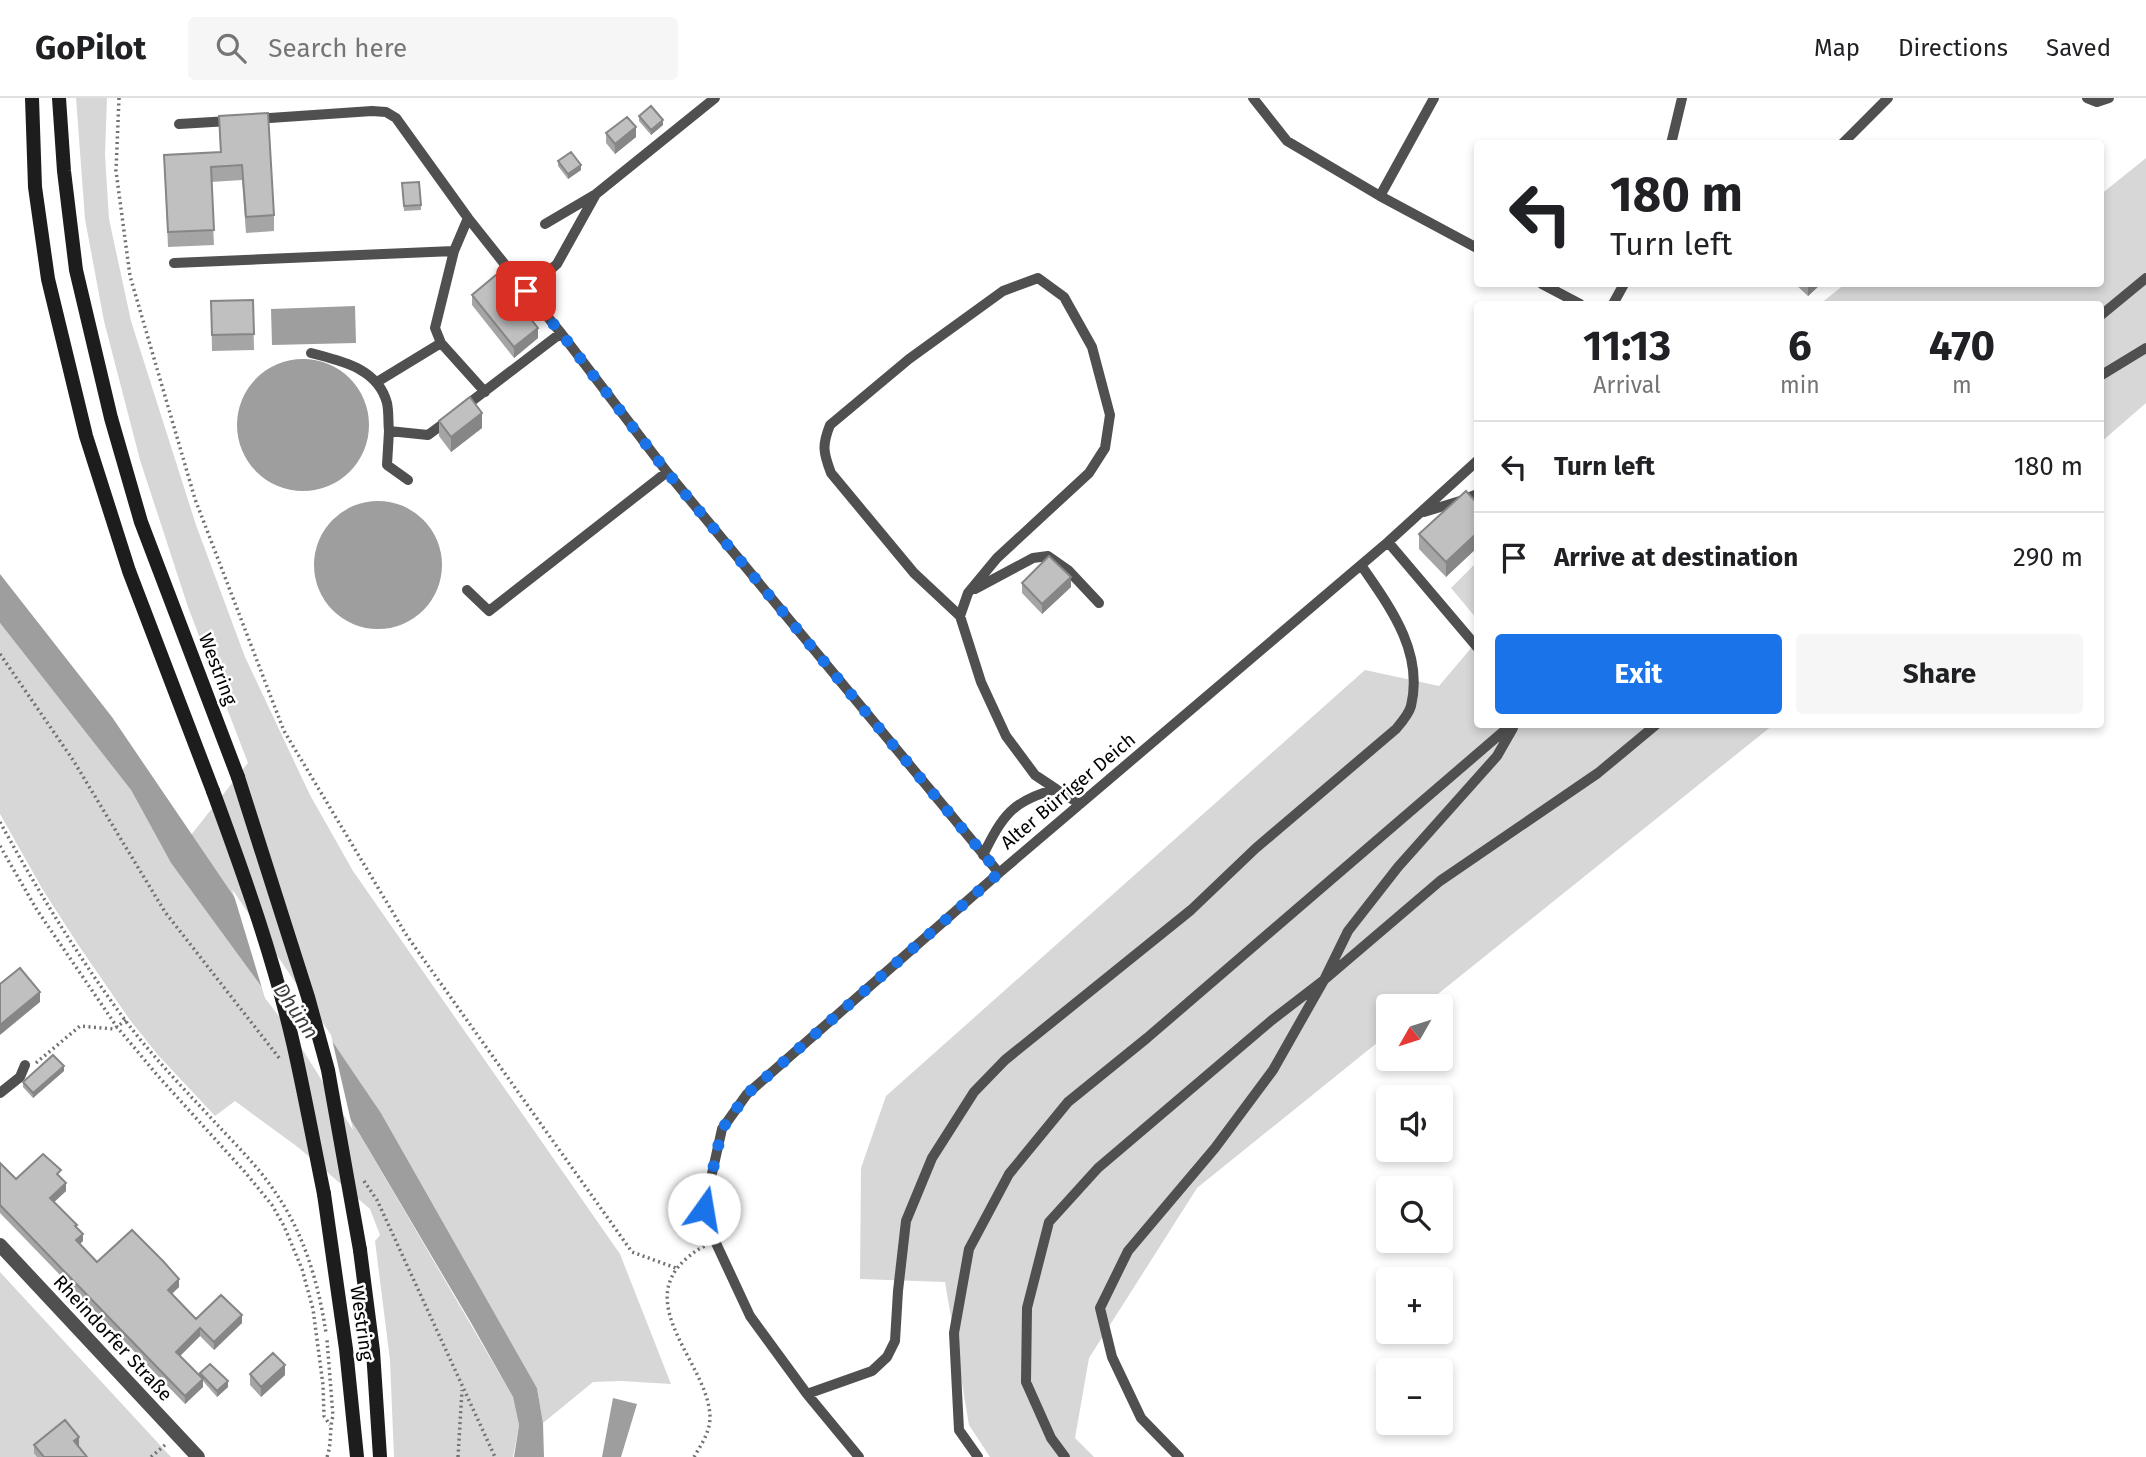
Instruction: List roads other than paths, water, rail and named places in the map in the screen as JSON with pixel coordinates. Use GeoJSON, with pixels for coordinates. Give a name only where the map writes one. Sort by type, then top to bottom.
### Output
{"type":"FeatureCollection","features":[{"type":"Feature","properties":{"kind":"main road","name":"Westring"},"geometry":{"type":"LineString","coordinates":[[32,98],[35,187],[48,279],[86,436],[130,571],[250,893],[294,1046],[324,1194],[346,1349],[356,1457]]}},
{"type":"Feature","properties":{"kind":"main road","name":"Westring"},"geometry":{"type":"LineString","coordinates":[[60,98],[64,171],[76,270],[111,418],[141,522],[238,777],[308,997],[328,1070],[360,1250],[373,1351],[380,1457]]}},
{"type":"Feature","properties":{"kind":"street","name":"Rheindorfer Straße"},"geometry":{"type":"LineString","coordinates":[[0,1245],[198,1457]]}},
{"type":"Feature","properties":{"kind":"lane"},"geometry":{"type":"LineString","coordinates":[[545,224],[596,194],[715,98]]}},
{"type":"Feature","properties":{"kind":"lane"},"geometry":{"type":"LineString","coordinates":[[1253,98],[1287,141],[1380,196],[1474,246]]}},
{"type":"Feature","properties":{"kind":"lane"},"geometry":{"type":"LineString","coordinates":[[1380,196],[1434,98]]}},
{"type":"Feature","properties":{"kind":"lane"},"geometry":{"type":"LineString","coordinates":[[1672,140],[1682,98]]}},
{"type":"Feature","properties":{"kind":"lane"},"geometry":{"type":"LineString","coordinates":[[1846,140],[1888,98]]}},
{"type":"Feature","properties":{"kind":"lane"},"geometry":{"type":"LineString","coordinates":[[2087,98],[2097,102],[2109,98]]}},
{"type":"Feature","properties":{"kind":"lane"},"geometry":{"type":"LineString","coordinates":[[248,119],[386,112],[403,125],[468,218],[561,333],[667,472],[999,873]]}},
{"type":"Feature","properties":{"kind":"lane"},"geometry":{"type":"LineString","coordinates":[[179,124],[234,120]]}},
{"type":"Feature","properties":{"kind":"lane"},"geometry":{"type":"LineString","coordinates":[[526,291],[557,264],[596,194]]}},
{"type":"Feature","properties":{"kind":"lane"},"geometry":{"type":"LineString","coordinates":[[468,218],[454,251],[435,328],[441,343],[485,392]]}},
{"type":"Feature","properties":{"kind":"lane"},"geometry":{"type":"LineString","coordinates":[[174,263],[454,251]]}},
{"type":"Feature","properties":{"kind":"lane"},"geometry":{"type":"LineString","coordinates":[[960,616],[968,593],[997,558],[1089,473],[1105,449],[1110,415],[1092,347],[1064,297],[1038,278],[1003,291],[909,359],[830,425],[824,439],[824,454],[831,473],[914,573],[960,616],[981,682],[1006,736],[1035,775],[1080,804]]}},
{"type":"Feature","properties":{"kind":"lane"},"geometry":{"type":"LineString","coordinates":[[2104,313],[2146,278]]}},
{"type":"Feature","properties":{"kind":"lane"},"geometry":{"type":"LineString","coordinates":[[1548,287],[1574,301]]}},
{"type":"Feature","properties":{"kind":"lane"},"geometry":{"type":"LineString","coordinates":[[389,431],[428,435],[561,333]]}},
{"type":"Feature","properties":{"kind":"lane"},"geometry":{"type":"LineString","coordinates":[[377,382],[441,343]]}},
{"type":"Feature","properties":{"kind":"lane"},"geometry":{"type":"LineString","coordinates":[[2104,374],[2146,348]]}},
{"type":"Feature","properties":{"kind":"lane"},"geometry":{"type":"LineString","coordinates":[[311,353],[351,364],[377,382],[387,405],[387,465],[408,480]]}},
{"type":"Feature","properties":{"kind":"lane","name":"Alter Bürriger Deich"},"geometry":{"type":"LineString","coordinates":[[859,1457],[807,1394],[750,1316],[715,1241],[704,1209],[722,1129],[747,1094],[999,873],[1388,542],[1474,464]]}},
{"type":"Feature","properties":{"kind":"lane"},"geometry":{"type":"LineString","coordinates":[[467,590],[489,611],[667,472]]}},
{"type":"Feature","properties":{"kind":"lane"},"geometry":{"type":"LineString","coordinates":[[1420,513],[1474,495]]}},
{"type":"Feature","properties":{"kind":"lane"},"geometry":{"type":"LineString","coordinates":[[1388,542],[1474,643]]}},
{"type":"Feature","properties":{"kind":"lane"},"geometry":{"type":"LineString","coordinates":[[968,593],[1033,558],[1048,556],[1069,570],[1099,603]]}},
{"type":"Feature","properties":{"kind":"lane"},"geometry":{"type":"LineString","coordinates":[[807,1394],[872,1371],[887,1357],[895,1341],[906,1222],[932,1158],[974,1092],[1005,1060],[1191,910],[1256,848],[1396,729],[1411,709],[1413,677],[1408,644],[1394,612],[1361,565]]}},
{"type":"Feature","properties":{"kind":"lane"},"geometry":{"type":"LineString","coordinates":[[978,1457],[959,1430],[954,1333],[969,1248],[1009,1174],[1068,1102],[1147,1038],[1508,728]]}},
{"type":"Feature","properties":{"kind":"lane"},"geometry":{"type":"LineString","coordinates":[[1179,1457],[1141,1418],[1112,1357],[1100,1308],[1128,1251],[1215,1148],[1273,1070],[1324,980],[1348,931],[1398,867],[1497,756],[1511,728]]}},
{"type":"Feature","properties":{"kind":"lane"},"geometry":{"type":"LineString","coordinates":[[1065,1457],[1051,1438],[1026,1382],[1027,1308],[1049,1222],[1098,1168],[1440,881],[1598,773],[1652,728]]}},
{"type":"Feature","properties":{"kind":"lane"},"geometry":{"type":"LineString","coordinates":[[984,855],[995,831],[1012,809],[1031,796],[1056,789]]}},
{"type":"Feature","properties":{"kind":"lane"},"geometry":{"type":"LineString","coordinates":[[0,1093],[20,1077],[25,1065]]}},
{"type":"Feature","properties":{"kind":"water"},"geometry":{"type":"Polygon","coordinates":[[[355,306],[356,343],[272,345],[271,309],[355,306]]]}},
{"type":"Feature","properties":{"kind":"water"},"geometry":{"type":"Polygon","coordinates":[[[303,359],[328,364],[350,378],[364,400],[369,425],[364,450],[350,472],[328,486],[303,491],[278,486],[256,472],[242,450],[237,425],[242,400],[256,378],[278,364],[303,359]]]}},
{"type":"Feature","properties":{"kind":"water"},"geometry":{"type":"Polygon","coordinates":[[[378,501],[402,506],[423,520],[437,541],[442,565],[437,589],[423,610],[402,624],[378,629],[354,624],[333,610],[319,589],[314,565],[319,541],[333,520],[354,506],[378,501]]]}},
{"type":"Feature","properties":{"kind":"water","name":"Dhünn"},"geometry":{"type":"Polygon","coordinates":[[[0,574],[112,717],[381,1113],[537,1388],[543,1423],[544,1457],[514,1457],[519,1425],[513,1397],[359,1133],[296,1034],[171,863],[131,790],[0,623],[0,574]]]}},
{"type":"Feature","properties":{"kind":"water"},"geometry":{"type":"Polygon","coordinates":[[[613,1398],[637,1404],[621,1457],[602,1457],[613,1398]]]}}]}
